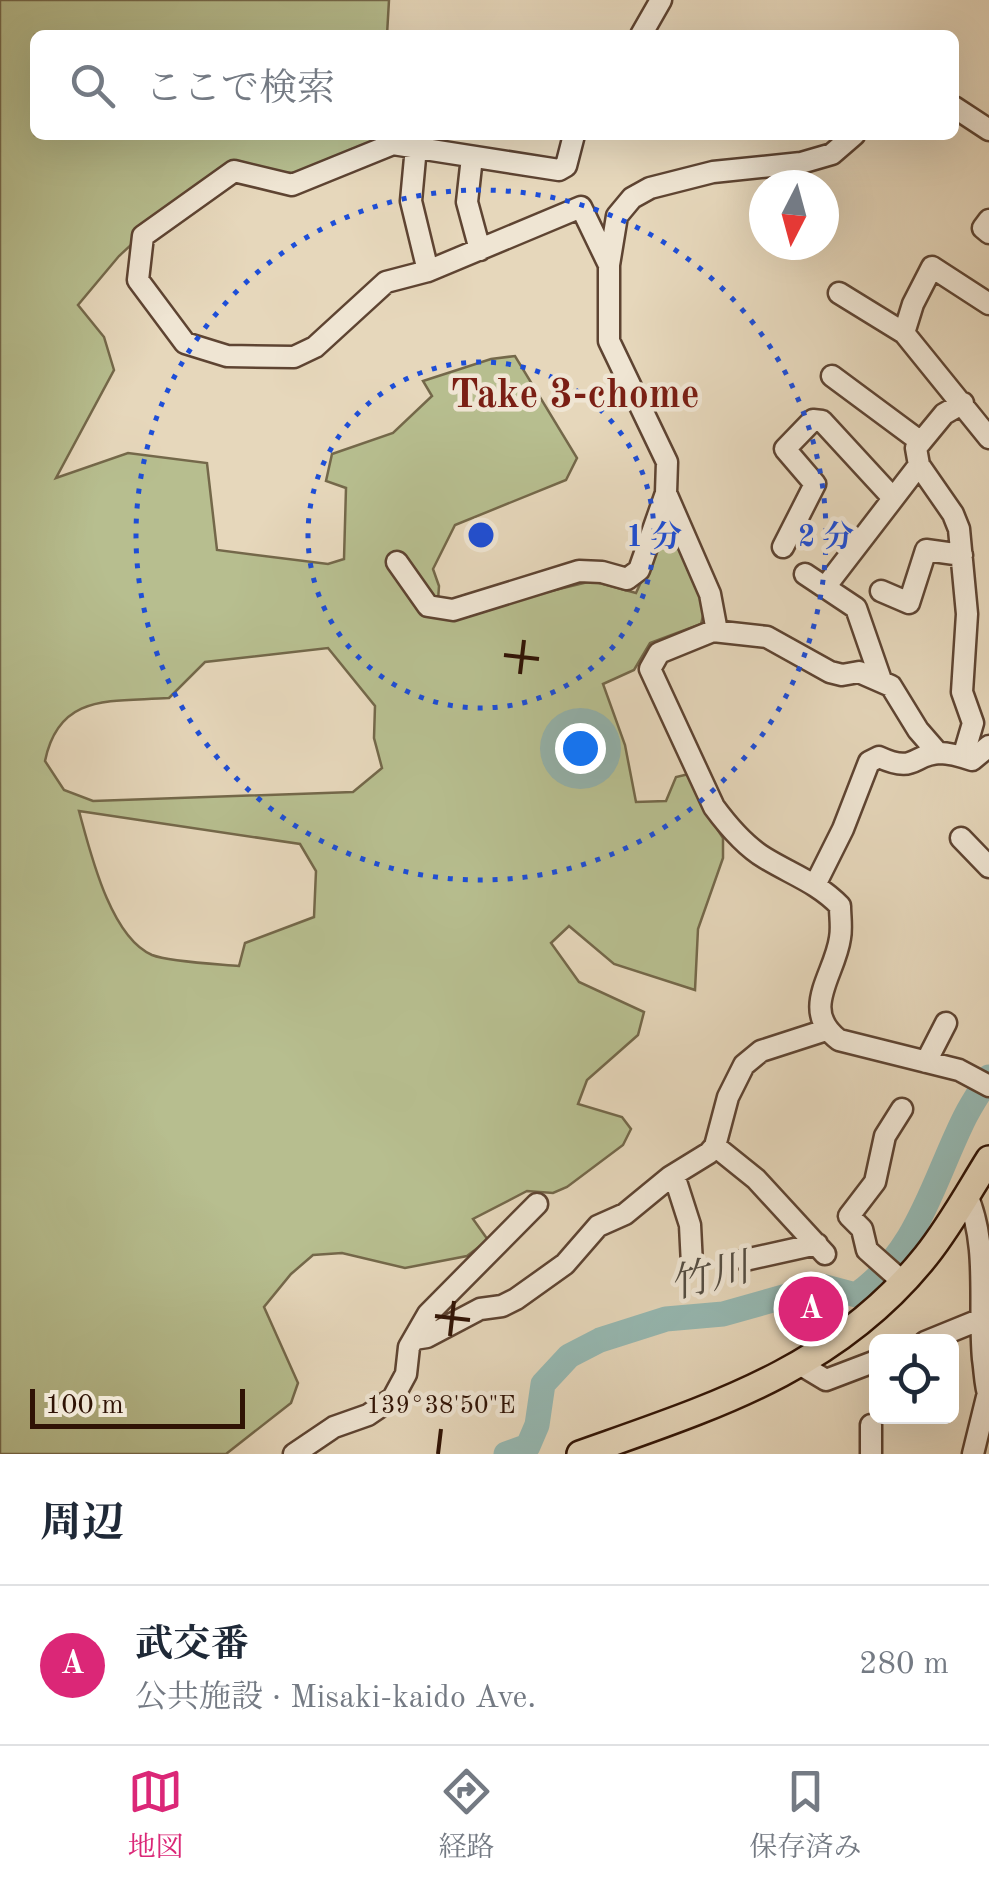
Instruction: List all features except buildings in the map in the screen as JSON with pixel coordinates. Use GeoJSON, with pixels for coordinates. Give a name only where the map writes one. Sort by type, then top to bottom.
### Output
{"type":"FeatureCollection","features":[{"type":"Feature","properties":{"kind":"main road"},"geometry":{"type":"LineString","coordinates":[[580,1454],[733,1400],[801,1366],[843,1338],[927,1254],[989,1159]]}},
{"type":"Feature","properties":{"kind":"street"},"geometry":{"type":"LineString","coordinates":[[644,30],[661,0]]}},
{"type":"Feature","properties":{"kind":"street"},"geometry":{"type":"LineString","coordinates":[[959,111],[988,132]]}},
{"type":"Feature","properties":{"kind":"street"},"geometry":{"type":"LineString","coordinates":[[573,140],[566,166],[559,170],[392,144],[292,185],[234,171],[143,236],[138,280],[185,343],[226,356],[294,357],[316,347],[386,282],[428,271],[581,207],[608,266]]}},
{"type":"Feature","properties":{"kind":"street"},"geometry":{"type":"LineString","coordinates":[[397,562],[428,606],[453,610],[579,571],[627,579],[639,570],[666,494],[668,462],[609,341],[608,266],[617,216],[632,198],[650,188],[713,172],[801,163],[832,154],[848,140]]}},
{"type":"Feature","properties":{"kind":"street"},"geometry":{"type":"LineString","coordinates":[[416,147],[411,201],[428,271]]}},
{"type":"Feature","properties":{"kind":"street"},"geometry":{"type":"LineString","coordinates":[[472,157],[467,202],[480,250]]}},
{"type":"Feature","properties":{"kind":"street"},"geometry":{"type":"LineString","coordinates":[[989,220],[982,228],[989,232]]}},
{"type":"Feature","properties":{"kind":"street"},"geometry":{"type":"LineString","coordinates":[[904,333],[913,304],[932,267],[989,304]]}},
{"type":"Feature","properties":{"kind":"street"},"geometry":{"type":"LineString","coordinates":[[839,293],[904,333],[989,438]]}},
{"type":"Feature","properties":{"kind":"street"},"geometry":{"type":"LineString","coordinates":[[832,376],[921,442]]}},
{"type":"Feature","properties":{"kind":"street"},"geometry":{"type":"LineString","coordinates":[[962,757],[972,722],[962,692],[967,614],[959,529],[919,465],[916,448],[944,414],[963,403]]}},
{"type":"Feature","properties":{"kind":"street"},"geometry":{"type":"LineString","coordinates":[[784,547],[815,484],[785,450],[813,420],[822,421],[892,497]]}},
{"type":"Feature","properties":{"kind":"street"},"geometry":{"type":"LineString","coordinates":[[826,586],[919,465]]}},
{"type":"Feature","properties":{"kind":"street"},"geometry":{"type":"LineString","coordinates":[[666,494],[710,594],[716,626],[713,631]]}},
{"type":"Feature","properties":{"kind":"street"},"geometry":{"type":"LineString","coordinates":[[880,591],[909,603],[926,550],[962,555]]}},
{"type":"Feature","properties":{"kind":"street"},"geometry":{"type":"LineString","coordinates":[[805,574],[860,614],[881,680]]}},
{"type":"Feature","properties":{"kind":"street"},"geometry":{"type":"LineString","coordinates":[[989,746],[972,760],[938,752],[918,730],[891,686],[859,672],[830,672],[767,637],[713,631],[658,654],[650,669],[714,807],[727,824],[762,857],[815,884],[840,906],[840,938],[821,996],[821,1018],[826,1030],[839,1040],[959,1070],[989,1086]]}},
{"type":"Feature","properties":{"kind":"street"},"geometry":{"type":"LineString","coordinates":[[815,884],[843,829],[869,762],[879,757],[894,764],[912,765],[938,752]]}},
{"type":"Feature","properties":{"kind":"street"},"geometry":{"type":"LineString","coordinates":[[961,838],[989,867]]}},
{"type":"Feature","properties":{"kind":"street"},"geometry":{"type":"LineString","coordinates":[[926,1062],[946,1022]]}},
{"type":"Feature","properties":{"kind":"street"},"geometry":{"type":"LineString","coordinates":[[414,1339],[427,1337],[480,1309],[516,1300],[565,1264],[598,1226],[626,1214],[714,1146],[728,1097],[744,1065],[760,1051],[826,1030]]}},
{"type":"Feature","properties":{"kind":"street"},"geometry":{"type":"LineString","coordinates":[[902,1109],[885,1136],[875,1182],[849,1216],[862,1229],[866,1250],[903,1282]]}},
{"type":"Feature","properties":{"kind":"street"},"geometry":{"type":"LineString","coordinates":[[714,1146],[756,1178],[821,1249],[745,1260]]}},
{"type":"Feature","properties":{"kind":"street"},"geometry":{"type":"LineString","coordinates":[[674,1175],[690,1225],[692,1265]]}},
{"type":"Feature","properties":{"kind":"street"},"geometry":{"type":"LineString","coordinates":[[966,1195],[985,1250],[979,1320],[988,1397],[973,1454]]}},
{"type":"Feature","properties":{"kind":"street"},"geometry":{"type":"LineString","coordinates":[[294,1454],[334,1427],[368,1414],[393,1398],[406,1374],[409,1347],[428,1314],[537,1204]]}},
{"type":"Feature","properties":{"kind":"street"},"geometry":{"type":"LineString","coordinates":[[945,1334],[979,1320]]}},
{"type":"Feature","properties":{"kind":"street"},"geometry":{"type":"LineString","coordinates":[[801,1366],[826,1380],[869,1363]]}},
{"type":"Feature","properties":{"kind":"street"},"geometry":{"type":"LineString","coordinates":[[871,1425],[871,1454]]}},
{"type":"Feature","properties":{"kind":"green space"},"geometry":{"type":"Polygon","coordinates":[[[0,0],[389,0],[387,30],[30,30],[30,140],[384,140],[381,153],[329,171],[221,176],[161,217],[119,256],[78,305],[104,337],[114,370],[56,478],[128,453],[207,463],[217,550],[328,564],[344,559],[346,488],[326,481],[332,454],[393,433],[432,396],[423,381],[491,359],[515,356],[577,458],[566,480],[455,525],[433,569],[439,586],[438,601],[449,616],[592,581],[636,593],[667,525],[707,600],[701,624],[650,643],[634,670],[603,684],[625,745],[636,802],[666,801],[676,777],[689,774],[701,804],[723,838],[723,858],[698,929],[695,990],[614,964],[569,926],[551,943],[579,982],[644,1012],[638,1035],[587,1080],[578,1104],[622,1117],[631,1129],[623,1145],[567,1187],[553,1193],[527,1191],[473,1219],[488,1240],[467,1256],[405,1268],[342,1253],[313,1255],[264,1307],[298,1383],[291,1403],[226,1454],[0,1454],[0,0]],[[328,648],[205,662],[169,698],[108,701],[75,712],[52,739],[45,761],[64,790],[93,801],[353,792],[382,768],[374,738],[375,706],[328,648]],[[79,811],[104,891],[124,931],[152,955],[182,961],[239,966],[245,943],[314,917],[316,871],[300,844],[79,811]]]}},
{"type":"Feature","properties":{"kind":"waterway","name":"竹川"},"geometry":{"type":"LineString","coordinates":[[506,1454],[528,1446],[537,1425],[543,1384],[569,1356],[600,1340],[666,1319],[723,1314],[822,1286],[856,1295],[877,1278],[909,1237],[965,1117],[989,1077]]}},
{"type":"Feature","properties":{"kind":"place","name":"武交番"},"geometry":{"type":"Point","coordinates":[811,1309]}},
{"type":"Feature","properties":{"kind":"district","name":"Take 3-chome"},"geometry":{"type":"Point","coordinates":[575,393]}}]}
